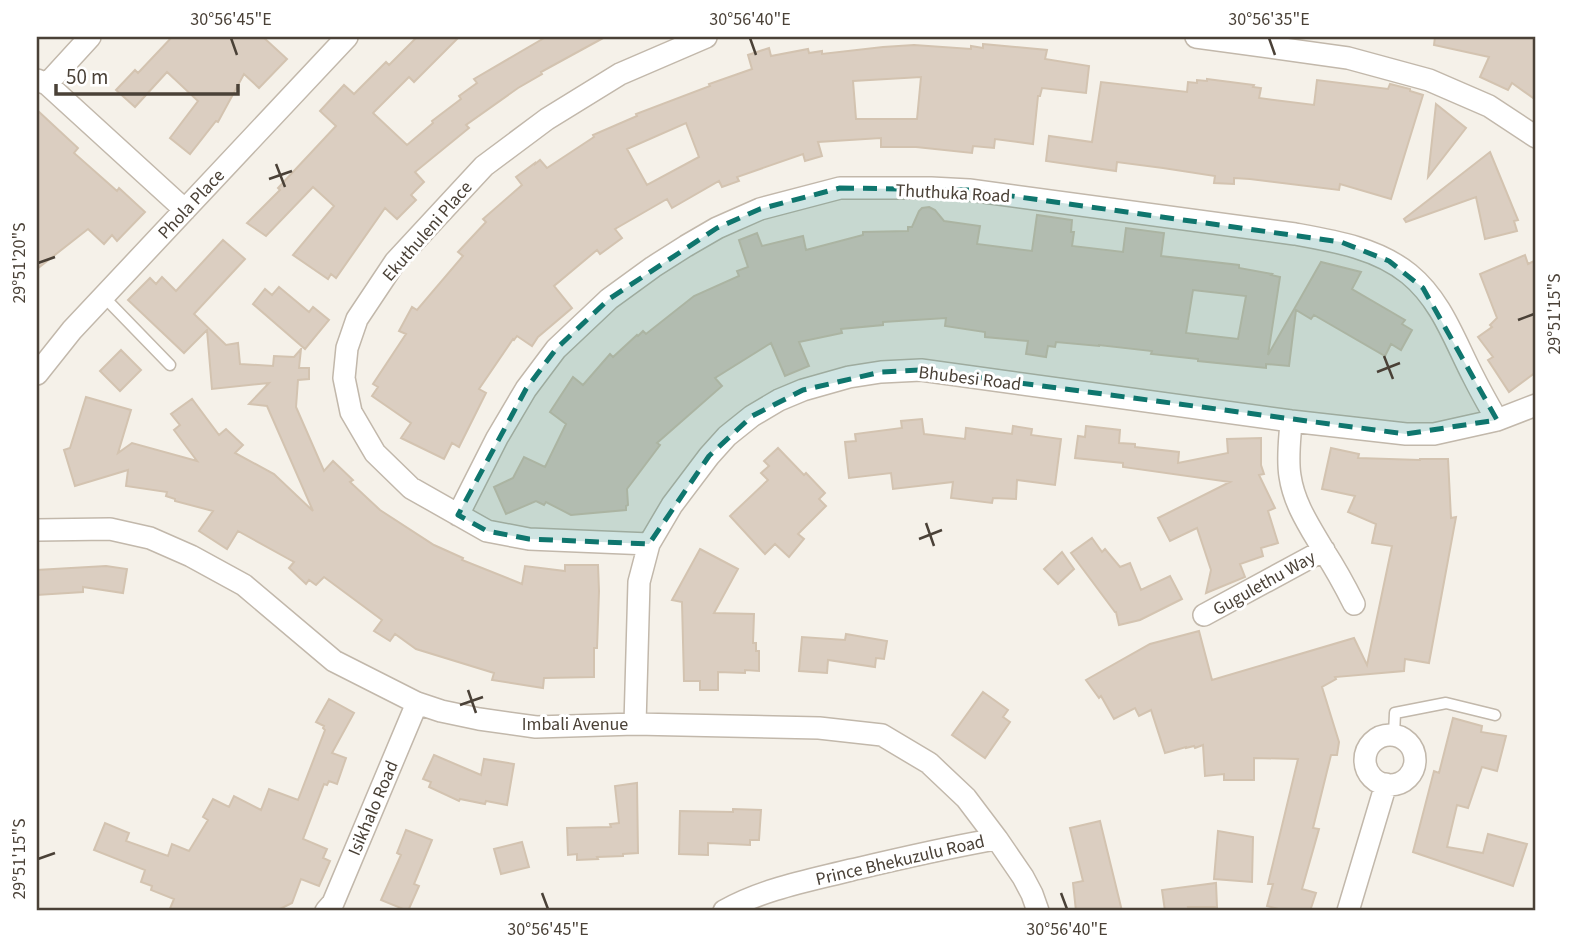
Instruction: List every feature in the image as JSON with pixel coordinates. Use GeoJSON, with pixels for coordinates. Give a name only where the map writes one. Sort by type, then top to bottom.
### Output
{"type":"FeatureCollection","features":[{"type":"Feature","properties":{"kind":"street"},"geometry":{"type":"LineString","coordinates":[[90,37],[42,82],[185,210]]}},
{"type":"Feature","properties":{"kind":"street","name":"Phola Place"},"geometry":{"type":"LineString","coordinates":[[37,374],[72,330],[347,37]]}},
{"type":"Feature","properties":{"kind":"street","name":"Ekuthuleni Place"},"geometry":{"type":"LineString","coordinates":[[649,544],[529,539],[487,531],[411,488],[375,453],[351,412],[344,378],[347,348],[357,319],[395,262],[484,166],[547,119],[620,74],[706,37]]}},
{"type":"Feature","properties":{"kind":"street"},"geometry":{"type":"LineString","coordinates":[[1196,37],[1348,58],[1429,80],[1489,106],[1536,137]]}},
{"type":"Feature","properties":{"kind":"street","name":"Thuthuka Road"},"geometry":{"type":"LineString","coordinates":[[458,514],[526,389],[556,349],[608,299],[653,267],[718,228],[760,209],[840,188],[968,190],[1341,242],[1389,261],[1409,274],[1423,288],[1448,324],[1497,420]]}},
{"type":"Feature","properties":{"kind":"street","name":"Bhubesi Road"},"geometry":{"type":"LineString","coordinates":[[635,724],[639,582],[649,544],[690,480],[727,436],[752,416],[803,390],[849,377],[921,370],[1406,435],[1434,434],[1497,420],[1536,405]]}},
{"type":"Feature","properties":{"kind":"street","name":"Gugulethu Way"},"geometry":{"type":"LineString","coordinates":[[1291,421],[1290,476],[1303,516],[1354,604]]}},
{"type":"Feature","properties":{"kind":"street","name":"Imbali Avenue"},"geometry":{"type":"LineString","coordinates":[[37,530],[110,529],[150,538],[191,556],[244,585],[334,661],[418,703],[441,711],[536,727],[635,724],[819,728],[882,735],[929,763],[966,799],[997,839]]}},
{"type":"Feature","properties":{"kind":"street","name":"Gugulethu Way"},"geometry":{"type":"LineString","coordinates":[[1204,615],[1324,550]]}},
{"type":"Feature","properties":{"kind":"street","name":"Isikhalo Road"},"geometry":{"type":"LineString","coordinates":[[326,911],[333,903],[418,703]]}},
{"type":"Feature","properties":{"kind":"street"},"geometry":{"type":"LineString","coordinates":[[1394,735],[1404,739],[1412,747],[1415,758],[1413,769],[1407,779],[1397,784],[1385,784],[1375,780],[1368,772],[1367,751],[1373,742],[1383,736],[1394,735]]}},
{"type":"Feature","properties":{"kind":"street"},"geometry":{"type":"LineString","coordinates":[[1348,911],[1385,784]]}},
{"type":"Feature","properties":{"kind":"street","name":"Prince Bhekuzulu Road"},"geometry":{"type":"LineString","coordinates":[[724,911],[786,886],[950,847],[997,839],[1023,877],[1038,911]]}},
{"type":"Feature","properties":{"kind":"lane"},"geometry":{"type":"LineString","coordinates":[[104,297],[170,365]]}},
{"type":"Feature","properties":{"kind":"lane"},"geometry":{"type":"LineString","coordinates":[[1394,735],[1395,713],[1446,703],[1495,715]]}},
{"type":"Feature","properties":{"kind":"highlighted area"},"geometry":{"type":"Polygon","coordinates":[[[840,188],[969,190],[1341,242],[1389,261],[1423,288],[1497,420],[1406,434],[921,370],[881,372],[803,390],[752,416],[709,456],[649,544],[529,539],[487,531],[458,515],[526,389],[556,349],[609,299],[717,228],[760,209],[840,188]]]}},
{"type":"Feature","properties":{"kind":"building"},"geometry":{"type":"Polygon","coordinates":[[[172,37],[263,37],[287,59],[259,88],[244,74],[218,122],[216,121],[190,154],[170,138],[198,101],[167,72],[135,107],[116,90],[135,70],[138,73],[172,37]]]}},
{"type":"Feature","properties":{"kind":"building"},"geometry":{"type":"Polygon","coordinates":[[[417,37],[459,37],[414,82],[409,77],[373,113],[407,145],[461,99],[459,96],[477,83],[474,79],[546,37],[605,37],[541,72],[542,74],[466,125],[469,128],[415,172],[424,182],[411,195],[416,200],[397,219],[385,208],[336,278],[331,274],[328,279],[293,255],[334,206],[313,187],[266,236],[247,223],[336,126],[320,111],[344,85],[354,94],[386,62],[389,65],[417,37]]]}},
{"type":"Feature","properties":{"kind":"building"},"geometry":{"type":"Polygon","coordinates":[[[1435,37],[1536,37],[1536,100],[1512,83],[1508,90],[1480,77],[1489,57],[1434,45],[1435,37]]]}},
{"type":"Feature","properties":{"kind":"building"},"geometry":{"type":"Polygon","coordinates":[[[983,44],[1047,50],[1045,59],[1089,66],[1086,93],[1042,88],[1038,96],[1033,144],[995,139],[994,148],[973,146],[972,153],[916,147],[881,147],[881,138],[818,142],[822,156],[805,161],[803,154],[737,177],[739,181],[722,187],[719,181],[672,208],[667,199],[615,229],[622,238],[600,254],[597,250],[554,286],[572,308],[538,337],[532,346],[517,336],[513,339],[479,389],[486,393],[459,447],[452,443],[444,459],[401,438],[411,423],[372,396],[378,387],[373,384],[406,334],[399,331],[412,307],[417,310],[463,256],[458,252],[486,222],[483,219],[522,185],[516,177],[540,160],[547,168],[594,137],[593,135],[637,116],[636,114],[752,69],[748,55],[769,48],[771,56],[808,49],[809,53],[822,51],[822,54],[914,45],[983,48],[983,44]],[[921,77],[853,81],[856,119],[917,119],[921,77]],[[686,123],[627,149],[647,185],[699,157],[686,123]]]}},
{"type":"Feature","properties":{"kind":"building"},"geometry":{"type":"Polygon","coordinates":[[[1197,80],[1254,85],[1253,87],[1261,88],[1259,98],[1314,105],[1317,80],[1388,89],[1390,84],[1423,95],[1391,199],[1340,184],[1339,190],[1234,178],[1234,184],[1214,183],[1215,176],[1163,168],[1117,162],[1116,171],[1046,161],[1049,136],[1092,142],[1101,82],[1187,92],[1188,82],[1197,83],[1197,80]]]}},
{"type":"Feature","properties":{"kind":"building"},"geometry":{"type":"Polygon","coordinates":[[[1436,104],[1466,128],[1428,177],[1436,104]]]}},
{"type":"Feature","properties":{"kind":"building"},"geometry":{"type":"Polygon","coordinates":[[[37,110],[78,148],[74,153],[145,212],[117,241],[112,235],[104,244],[88,229],[37,269],[37,110]]]}},
{"type":"Feature","properties":{"kind":"building"},"geometry":{"type":"Polygon","coordinates":[[[1490,152],[1518,220],[1514,221],[1517,231],[1485,239],[1476,197],[1406,222],[1404,219],[1490,152]]]}},
{"type":"Feature","properties":{"kind":"building"},"geometry":{"type":"Polygon","coordinates":[[[922,208],[935,210],[944,221],[980,226],[977,244],[1032,251],[1037,215],[1072,220],[1072,246],[1123,252],[1126,228],[1164,233],[1161,256],[1239,265],[1239,268],[1280,277],[1268,355],[1321,262],[1361,272],[1352,289],[1405,320],[1402,324],[1412,330],[1401,350],[1391,344],[1385,356],[1314,315],[1311,319],[1296,310],[1289,366],[1266,364],[1266,368],[1151,354],[1152,351],[1056,342],[1055,347],[1048,346],[1046,357],[1026,354],[1028,341],[985,337],[985,332],[945,326],[946,318],[883,322],[883,325],[841,329],[842,333],[799,342],[809,366],[785,376],[771,343],[715,378],[722,386],[657,443],[660,445],[627,489],[626,510],[571,515],[546,502],[544,505],[536,501],[506,514],[494,487],[513,478],[524,457],[545,467],[566,424],[550,412],[573,377],[583,385],[610,354],[613,357],[637,335],[643,331],[646,334],[694,296],[739,276],[737,271],[748,267],[739,240],[757,233],[762,246],[803,236],[806,250],[863,235],[863,232],[908,231],[922,208]],[[1193,290],[1186,333],[1238,339],[1246,296],[1193,290]]]}},
{"type":"Feature","properties":{"kind":"building"},"geometry":{"type":"Polygon","coordinates":[[[223,240],[245,259],[194,314],[226,345],[238,343],[240,364],[273,366],[274,356],[294,357],[301,349],[299,368],[309,368],[309,379],[298,380],[296,407],[324,471],[333,461],[353,480],[350,482],[380,510],[434,545],[463,558],[462,560],[522,584],[525,566],[565,571],[565,565],[598,565],[594,677],[544,678],[543,688],[492,680],[494,673],[416,649],[395,634],[390,641],[374,631],[382,620],[324,577],[316,585],[309,580],[306,584],[289,568],[294,562],[238,531],[227,549],[199,531],[213,511],[175,501],[166,496],[167,492],[126,486],[128,470],[75,486],[64,450],[70,448],[86,397],[131,410],[118,453],[132,443],[197,461],[174,430],[180,425],[171,414],[192,399],[219,435],[226,429],[243,445],[235,453],[274,474],[313,511],[267,406],[249,404],[269,383],[212,389],[207,330],[184,353],[128,300],[150,278],[156,284],[162,277],[176,291],[223,240]]]}},
{"type":"Feature","properties":{"kind":"building"},"geometry":{"type":"Polygon","coordinates":[[[1525,255],[1528,264],[1536,260],[1536,372],[1509,392],[1488,360],[1493,357],[1478,337],[1492,327],[1490,325],[1497,318],[1480,274],[1525,255]]]}},
{"type":"Feature","properties":{"kind":"building"},"geometry":{"type":"Polygon","coordinates":[[[279,287],[309,312],[313,307],[329,320],[305,349],[253,304],[265,289],[272,295],[279,287]]]}},
{"type":"Feature","properties":{"kind":"building"},"geometry":{"type":"Polygon","coordinates":[[[121,350],[141,370],[120,391],[100,371],[121,350]]]}},
{"type":"Feature","properties":{"kind":"building"},"geometry":{"type":"Polygon","coordinates":[[[922,419],[924,434],[965,439],[966,428],[1012,434],[1013,426],[1032,429],[1031,435],[1061,439],[1055,485],[1017,480],[1016,499],[993,498],[992,503],[951,498],[953,482],[893,489],[891,473],[849,478],[845,442],[856,441],[855,434],[902,428],[901,421],[922,419]]]}},
{"type":"Feature","properties":{"kind":"building"},"geometry":{"type":"Polygon","coordinates":[[[1086,426],[1120,430],[1119,443],[1179,452],[1178,463],[1228,453],[1227,439],[1261,438],[1261,465],[1264,474],[1259,475],[1275,508],[1268,511],[1278,543],[1261,548],[1263,556],[1240,564],[1245,577],[1206,593],[1211,570],[1197,528],[1170,541],[1158,518],[1230,482],[1123,467],[1123,463],[1075,458],[1078,436],[1085,437],[1086,426]]]}},
{"type":"Feature","properties":{"kind":"building"},"geometry":{"type":"Polygon","coordinates":[[[778,448],[825,493],[819,499],[826,506],[798,534],[804,539],[789,557],[775,544],[765,554],[730,516],[768,480],[761,473],[769,466],[764,461],[778,448]]]}},
{"type":"Feature","properties":{"kind":"building"},"geometry":{"type":"Polygon","coordinates":[[[1331,448],[1359,454],[1358,458],[1448,459],[1451,518],[1456,517],[1429,663],[1405,659],[1404,671],[1335,677],[1336,679],[1322,687],[1339,742],[1337,755],[1331,755],[1313,828],[1319,829],[1302,889],[1316,893],[1310,911],[1286,911],[1267,906],[1273,884],[1268,884],[1298,759],[1254,758],[1254,780],[1224,780],[1224,774],[1205,776],[1203,745],[1165,753],[1151,710],[1139,716],[1135,708],[1114,719],[1101,696],[1099,698],[1086,680],[1150,644],[1199,631],[1212,680],[1354,638],[1367,665],[1392,546],[1372,543],[1376,524],[1348,512],[1355,496],[1322,489],[1331,448]]]}},
{"type":"Feature","properties":{"kind":"building"},"geometry":{"type":"Polygon","coordinates":[[[1092,538],[1102,552],[1105,549],[1120,567],[1130,563],[1141,590],[1170,576],[1182,599],[1140,620],[1119,625],[1116,612],[1071,553],[1092,538]]]}},
{"type":"Feature","properties":{"kind":"building"},"geometry":{"type":"Polygon","coordinates":[[[700,549],[738,569],[714,613],[754,614],[753,643],[756,643],[756,651],[759,651],[759,671],[718,672],[718,690],[700,690],[700,681],[684,681],[682,602],[672,600],[700,549]]]}},
{"type":"Feature","properties":{"kind":"building"},"geometry":{"type":"Polygon","coordinates":[[[1062,552],[1074,569],[1058,584],[1044,569],[1062,552]]]}},
{"type":"Feature","properties":{"kind":"building"},"geometry":{"type":"Polygon","coordinates":[[[106,566],[127,569],[123,593],[83,587],[83,592],[37,595],[37,570],[106,566]]]}},
{"type":"Feature","properties":{"kind":"building"},"geometry":{"type":"Polygon","coordinates":[[[846,634],[887,641],[884,659],[876,658],[875,667],[828,660],[827,673],[799,671],[802,637],[845,640],[846,634]]]}},
{"type":"Feature","properties":{"kind":"building"},"geometry":{"type":"Polygon","coordinates":[[[983,692],[1008,710],[1003,717],[1010,722],[985,758],[952,735],[983,692]]]}},
{"type":"Feature","properties":{"kind":"building"},"geometry":{"type":"Polygon","coordinates":[[[329,699],[354,713],[332,753],[346,758],[337,784],[329,781],[327,785],[324,784],[303,839],[327,849],[323,858],[330,861],[319,886],[301,879],[292,903],[276,911],[169,911],[174,899],[151,890],[152,886],[141,882],[145,870],[94,850],[105,823],[129,833],[126,841],[168,856],[172,844],[189,851],[208,820],[203,817],[213,799],[229,807],[234,796],[261,810],[269,789],[298,800],[325,730],[324,726],[316,722],[329,699]]]}},
{"type":"Feature","properties":{"kind":"building"},"geometry":{"type":"Polygon","coordinates":[[[1453,718],[1482,726],[1481,732],[1506,736],[1497,771],[1482,767],[1468,808],[1457,805],[1447,847],[1483,853],[1488,834],[1527,844],[1513,886],[1413,852],[1434,771],[1439,773],[1453,718]]]}},
{"type":"Feature","properties":{"kind":"building"},"geometry":{"type":"Polygon","coordinates":[[[434,755],[481,775],[484,759],[514,764],[507,805],[486,801],[485,804],[460,799],[459,801],[429,787],[431,782],[423,779],[434,755]]]}},
{"type":"Feature","properties":{"kind":"building"},"geometry":{"type":"Polygon","coordinates":[[[637,783],[638,853],[577,860],[577,854],[568,855],[567,828],[611,827],[610,824],[619,823],[615,786],[637,783]]]}},
{"type":"Feature","properties":{"kind":"building"},"geometry":{"type":"Polygon","coordinates":[[[733,809],[761,810],[759,840],[750,840],[750,845],[708,843],[708,855],[679,854],[680,811],[733,812],[733,809]]]}},
{"type":"Feature","properties":{"kind":"building"},"geometry":{"type":"Polygon","coordinates":[[[1100,821],[1122,911],[1076,911],[1073,883],[1083,881],[1070,828],[1100,821]]]}},
{"type":"Feature","properties":{"kind":"building"},"geometry":{"type":"Polygon","coordinates":[[[406,830],[432,840],[414,884],[419,886],[408,911],[381,900],[401,855],[397,853],[406,830]]]}},
{"type":"Feature","properties":{"kind":"building"},"geometry":{"type":"Polygon","coordinates":[[[1218,831],[1253,837],[1252,882],[1214,879],[1218,831]]]}},
{"type":"Feature","properties":{"kind":"building"},"geometry":{"type":"Polygon","coordinates":[[[522,842],[529,867],[501,874],[494,849],[522,842]]]}},
{"type":"Feature","properties":{"kind":"building"},"geometry":{"type":"Polygon","coordinates":[[[1216,883],[1217,907],[1188,907],[1189,911],[1165,911],[1162,890],[1216,883]]]}}]}
